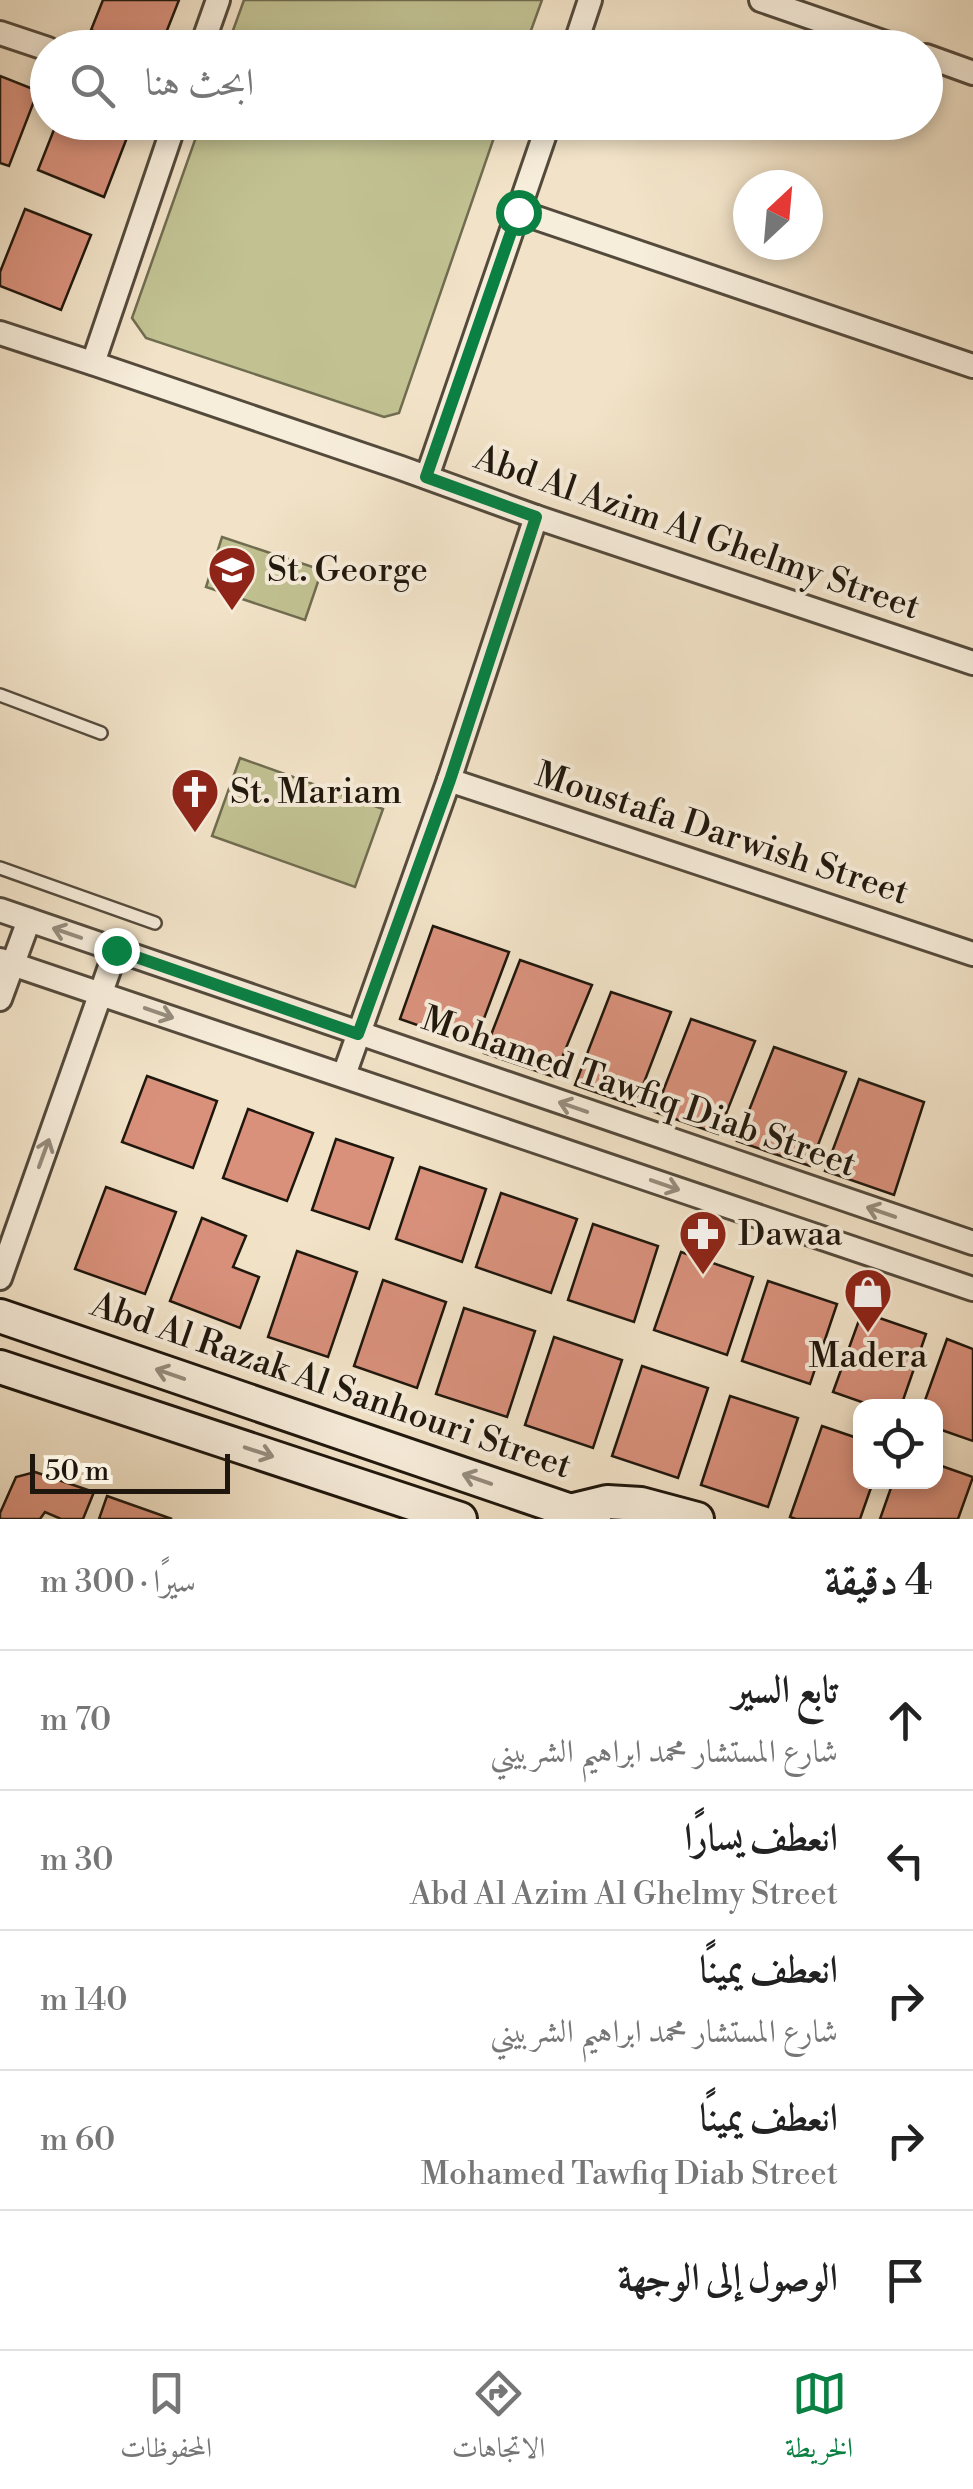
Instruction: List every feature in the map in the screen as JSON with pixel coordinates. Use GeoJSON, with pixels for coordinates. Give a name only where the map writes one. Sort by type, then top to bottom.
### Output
{"type":"FeatureCollection","features":[{"type":"Feature","properties":{"kind":"street"},"geometry":{"type":"LineString","coordinates":[[207,30],[218,0]]}},
{"type":"Feature","properties":{"kind":"street"},"geometry":{"type":"LineString","coordinates":[[580,30],[590,0]]}},
{"type":"Feature","properties":{"kind":"street"},"geometry":{"type":"LineString","coordinates":[[761,0],[848,30]]}},
{"type":"Feature","properties":{"kind":"street"},"geometry":{"type":"LineString","coordinates":[[0,33],[30,43]]}},
{"type":"Feature","properties":{"kind":"street"},"geometry":{"type":"LineString","coordinates":[[943,62],[973,73]]}},
{"type":"Feature","properties":{"kind":"street"},"geometry":{"type":"LineString","coordinates":[[93,363],[169,140]]}},
{"type":"Feature","properties":{"kind":"street"},"geometry":{"type":"LineString","coordinates":[[426,477],[542,140]]}},
{"type":"Feature","properties":{"kind":"street"},"geometry":{"type":"LineString","coordinates":[[518,212],[973,366]]}},
{"type":"Feature","properties":{"kind":"street","name":"Abd Al Azim Al Ghelmy Street"},"geometry":{"type":"LineString","coordinates":[[0,334],[973,663]]}},
{"type":"Feature","properties":{"kind":"street"},"geometry":{"type":"LineString","coordinates":[[344,1076],[450,780],[536,517]]}},
{"type":"Feature","properties":{"kind":"street","name":"Moustafa Darwish Street"},"geometry":{"type":"LineString","coordinates":[[450,780],[973,954]]}},
{"type":"Feature","properties":{"kind":"street","name":"Mohamed Tawfiq Diab Street"},"geometry":{"type":"LineString","coordinates":[[0,910],[973,1243]]}},
{"type":"Feature","properties":{"kind":"street"},"geometry":{"type":"LineString","coordinates":[[0,1000],[6,962],[29,920]]}},
{"type":"Feature","properties":{"kind":"street"},"geometry":{"type":"LineString","coordinates":[[0,1278],[116,950]]}},
{"type":"Feature","properties":{"kind":"street"},"geometry":{"type":"LineString","coordinates":[[6,962],[973,1290]]}},
{"type":"Feature","properties":{"kind":"street","name":"Abd Al Razak Al Sanhouri Street"},"geometry":{"type":"LineString","coordinates":[[0,1316],[582,1515],[607,1502],[641,1504],[698,1519]]}},
{"type":"Feature","properties":{"kind":"street"},"geometry":{"type":"LineString","coordinates":[[0,1366],[460,1519]]}},
{"type":"Feature","properties":{"kind":"lane"},"geometry":{"type":"LineString","coordinates":[[0,695],[101,733]]}},
{"type":"Feature","properties":{"kind":"lane"},"geometry":{"type":"LineString","coordinates":[[0,868],[154,923]]}},
{"type":"Feature","properties":{"kind":"green space"},"geometry":{"type":"Polygon","coordinates":[[[244,0],[542,0],[531,30],[233,30],[244,0]]]}},
{"type":"Feature","properties":{"kind":"green space"},"geometry":{"type":"Polygon","coordinates":[[[195,140],[493,140],[399,413],[384,417],[146,338],[132,318],[195,140]]]}},
{"type":"Feature","properties":{"kind":"green space"},"geometry":{"type":"Polygon","coordinates":[[[222,537],[322,570],[305,620],[206,587],[222,537]]]}},
{"type":"Feature","properties":{"kind":"green space"},"geometry":{"type":"Polygon","coordinates":[[[240,758],[383,809],[355,887],[212,836],[240,758]]]}},
{"type":"Feature","properties":{"kind":"building"},"geometry":{"type":"Polygon","coordinates":[[[103,0],[179,0],[167,30],[91,30],[103,0]]]}},
{"type":"Feature","properties":{"kind":"building"},"geometry":{"type":"Polygon","coordinates":[[[0,76],[30,88],[30,112],[9,166],[0,163],[0,76]]]}},
{"type":"Feature","properties":{"kind":"building"},"geometry":{"type":"Polygon","coordinates":[[[50,140],[126,140],[104,197],[38,170],[50,140]]]}},
{"type":"Feature","properties":{"kind":"building"},"geometry":{"type":"Polygon","coordinates":[[[25,209],[91,235],[61,310],[0,286],[0,272],[25,209]]]}},
{"type":"Feature","properties":{"kind":"building"},"geometry":{"type":"Polygon","coordinates":[[[433,926],[509,952],[474,1045],[400,1019],[433,926]]]}},
{"type":"Feature","properties":{"kind":"building"},"geometry":{"type":"Polygon","coordinates":[[[520,960],[592,985],[554,1077],[484,1053],[520,960]]]}},
{"type":"Feature","properties":{"kind":"building"},"geometry":{"type":"Polygon","coordinates":[[[611,992],[671,1012],[635,1106],[575,1085],[611,992]]]}},
{"type":"Feature","properties":{"kind":"building"},"geometry":{"type":"Polygon","coordinates":[[[691,1019],[755,1041],[718,1134],[655,1112],[691,1019]]]}},
{"type":"Feature","properties":{"kind":"building"},"geometry":{"type":"Polygon","coordinates":[[[774,1047],[846,1072],[810,1166],[737,1141],[774,1047]]]}},
{"type":"Feature","properties":{"kind":"building"},"geometry":{"type":"Polygon","coordinates":[[[147,1076],[217,1101],[193,1168],[122,1142],[147,1076]]]}},
{"type":"Feature","properties":{"kind":"building"},"geometry":{"type":"Polygon","coordinates":[[[859,1079],[924,1102],[894,1195],[825,1171],[859,1079]]]}},
{"type":"Feature","properties":{"kind":"building"},"geometry":{"type":"Polygon","coordinates":[[[248,1109],[313,1133],[287,1201],[223,1178],[248,1109]]]}},
{"type":"Feature","properties":{"kind":"building"},"geometry":{"type":"Polygon","coordinates":[[[336,1139],[393,1158],[369,1229],[312,1210],[336,1139]]]}},
{"type":"Feature","properties":{"kind":"building"},"geometry":{"type":"Polygon","coordinates":[[[420,1167],[486,1189],[462,1262],[396,1239],[420,1167]]]}},
{"type":"Feature","properties":{"kind":"building"},"geometry":{"type":"Polygon","coordinates":[[[106,1187],[176,1212],[145,1294],[75,1269],[106,1187]]]}},
{"type":"Feature","properties":{"kind":"building"},"geometry":{"type":"Polygon","coordinates":[[[501,1193],[577,1219],[551,1293],[476,1267],[501,1193]]]}},
{"type":"Feature","properties":{"kind":"building"},"geometry":{"type":"Polygon","coordinates":[[[202,1218],[246,1236],[233,1267],[259,1277],[240,1328],[170,1301],[202,1218]]]}},
{"type":"Feature","properties":{"kind":"building"},"geometry":{"type":"Polygon","coordinates":[[[593,1224],[658,1246],[634,1322],[568,1300],[593,1224]]]}},
{"type":"Feature","properties":{"kind":"building"},"geometry":{"type":"Polygon","coordinates":[[[297,1251],[357,1272],[328,1357],[268,1337],[297,1251]]]}},
{"type":"Feature","properties":{"kind":"building"},"geometry":{"type":"Polygon","coordinates":[[[681,1252],[753,1277],[727,1355],[654,1330],[681,1252]]]}},
{"type":"Feature","properties":{"kind":"building"},"geometry":{"type":"Polygon","coordinates":[[[383,1280],[446,1302],[417,1388],[354,1366],[383,1280]]]}},
{"type":"Feature","properties":{"kind":"building"},"geometry":{"type":"Polygon","coordinates":[[[768,1281],[837,1304],[810,1384],[742,1361],[768,1281]]]}},
{"type":"Feature","properties":{"kind":"building"},"geometry":{"type":"Polygon","coordinates":[[[464,1308],[535,1331],[507,1417],[436,1394],[464,1308]]]}},
{"type":"Feature","properties":{"kind":"building"},"geometry":{"type":"Polygon","coordinates":[[[862,1312],[926,1334],[903,1399],[853,1399],[833,1392],[862,1312]]]}},
{"type":"Feature","properties":{"kind":"building"},"geometry":{"type":"Polygon","coordinates":[[[554,1337],[622,1360],[593,1448],[525,1425],[554,1337]]]}},
{"type":"Feature","properties":{"kind":"building"},"geometry":{"type":"Polygon","coordinates":[[[947,1339],[973,1349],[973,1441],[943,1430],[943,1399],[926,1399],[947,1339]]]}},
{"type":"Feature","properties":{"kind":"building"},"geometry":{"type":"Polygon","coordinates":[[[642,1366],[708,1388],[678,1478],[612,1456],[642,1366]]]}},
{"type":"Feature","properties":{"kind":"building"},"geometry":{"type":"Polygon","coordinates":[[[730,1396],[798,1418],[768,1507],[701,1485],[730,1396]]]}},
{"type":"Feature","properties":{"kind":"building"},"geometry":{"type":"Polygon","coordinates":[[[822,1426],[853,1437],[853,1489],[871,1489],[860,1519],[790,1517],[822,1426]]]}},
{"type":"Feature","properties":{"kind":"building"},"geometry":{"type":"Polygon","coordinates":[[[943,1466],[973,1477],[958,1519],[880,1519],[891,1489],[943,1489],[943,1466]]]}},
{"type":"Feature","properties":{"kind":"building"},"geometry":{"type":"Polygon","coordinates":[[[35,1472],[94,1492],[83,1519],[61,1519],[45,1512],[40,1519],[0,1519],[16,1477],[35,1472]]]}},
{"type":"Feature","properties":{"kind":"building"},"geometry":{"type":"Polygon","coordinates":[[[107,1496],[172,1519],[99,1519],[107,1496]]]}},
{"type":"Feature","properties":{"kind":"place","name":"St. George"},"geometry":{"type":"Point","coordinates":[232,612]}},
{"type":"Feature","properties":{"kind":"place","name":"St. Mariam"},"geometry":{"type":"Point","coordinates":[195,834]}},
{"type":"Feature","properties":{"kind":"place","name":"Dawaa"},"geometry":{"type":"Point","coordinates":[703,1276]}},
{"type":"Feature","properties":{"kind":"place","name":"Madera"},"geometry":{"type":"Point","coordinates":[868,1334]}},
{"type":"Feature","properties":{"kind":"route"},"geometry":{"type":"LineString","coordinates":[[116,950],[358,1034],[450,780],[536,517],[426,477],[518,212]]}}]}
